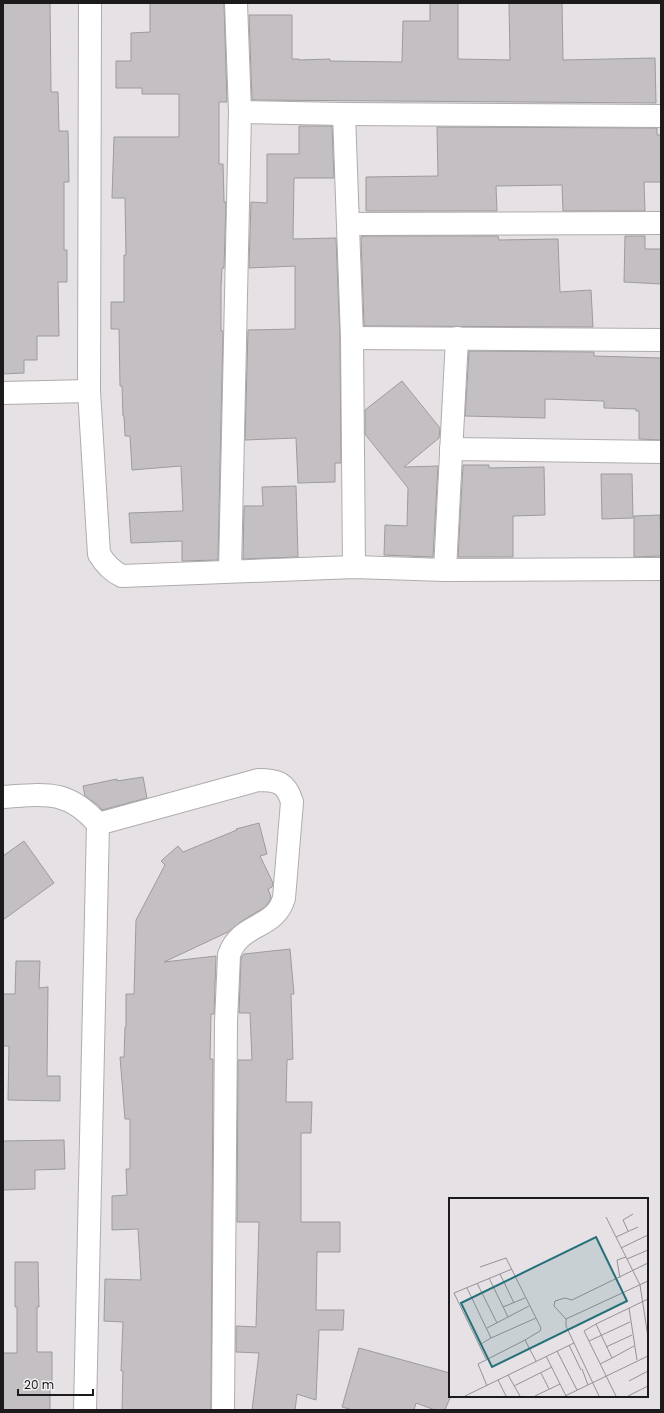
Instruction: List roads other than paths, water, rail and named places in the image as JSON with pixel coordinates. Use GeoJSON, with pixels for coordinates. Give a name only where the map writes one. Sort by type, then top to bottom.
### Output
{"type":"FeatureCollection","features":[{"type":"Feature","properties":{"kind":"street"},"geometry":{"type":"LineString","coordinates":[[90,3],[89,391],[98,554],[104,564],[113,572],[122,576],[354,567],[445,570],[661,569]]}},
{"type":"Feature","properties":{"kind":"street"},"geometry":{"type":"LineString","coordinates":[[230,571],[240,112],[236,3]]}},
{"type":"Feature","properties":{"kind":"street"},"geometry":{"type":"LineString","coordinates":[[240,112],[661,116]]}},
{"type":"Feature","properties":{"kind":"street"},"geometry":{"type":"LineString","coordinates":[[344,114],[352,338],[354,567]]}},
{"type":"Feature","properties":{"kind":"street"},"geometry":{"type":"LineString","coordinates":[[348,224],[661,223]]}},
{"type":"Feature","properties":{"kind":"street"},"geometry":{"type":"LineString","coordinates":[[352,338],[661,340]]}},
{"type":"Feature","properties":{"kind":"street"},"geometry":{"type":"LineString","coordinates":[[445,570],[457,338]]}},
{"type":"Feature","properties":{"kind":"street"},"geometry":{"type":"LineString","coordinates":[[3,393],[89,391]]}},
{"type":"Feature","properties":{"kind":"street"},"geometry":{"type":"LineString","coordinates":[[451,449],[661,452]]}},
{"type":"Feature","properties":{"kind":"street"},"geometry":{"type":"LineString","coordinates":[[98,824],[258,780],[271,780],[283,784],[289,792],[292,802],[284,898],[281,906],[276,914],[237,939],[229,955],[226,1022],[223,1410]]}},
{"type":"Feature","properties":{"kind":"street"},"geometry":{"type":"LineString","coordinates":[[3,797],[43,794],[66,798],[87,811],[98,824],[85,1410]]}}]}
